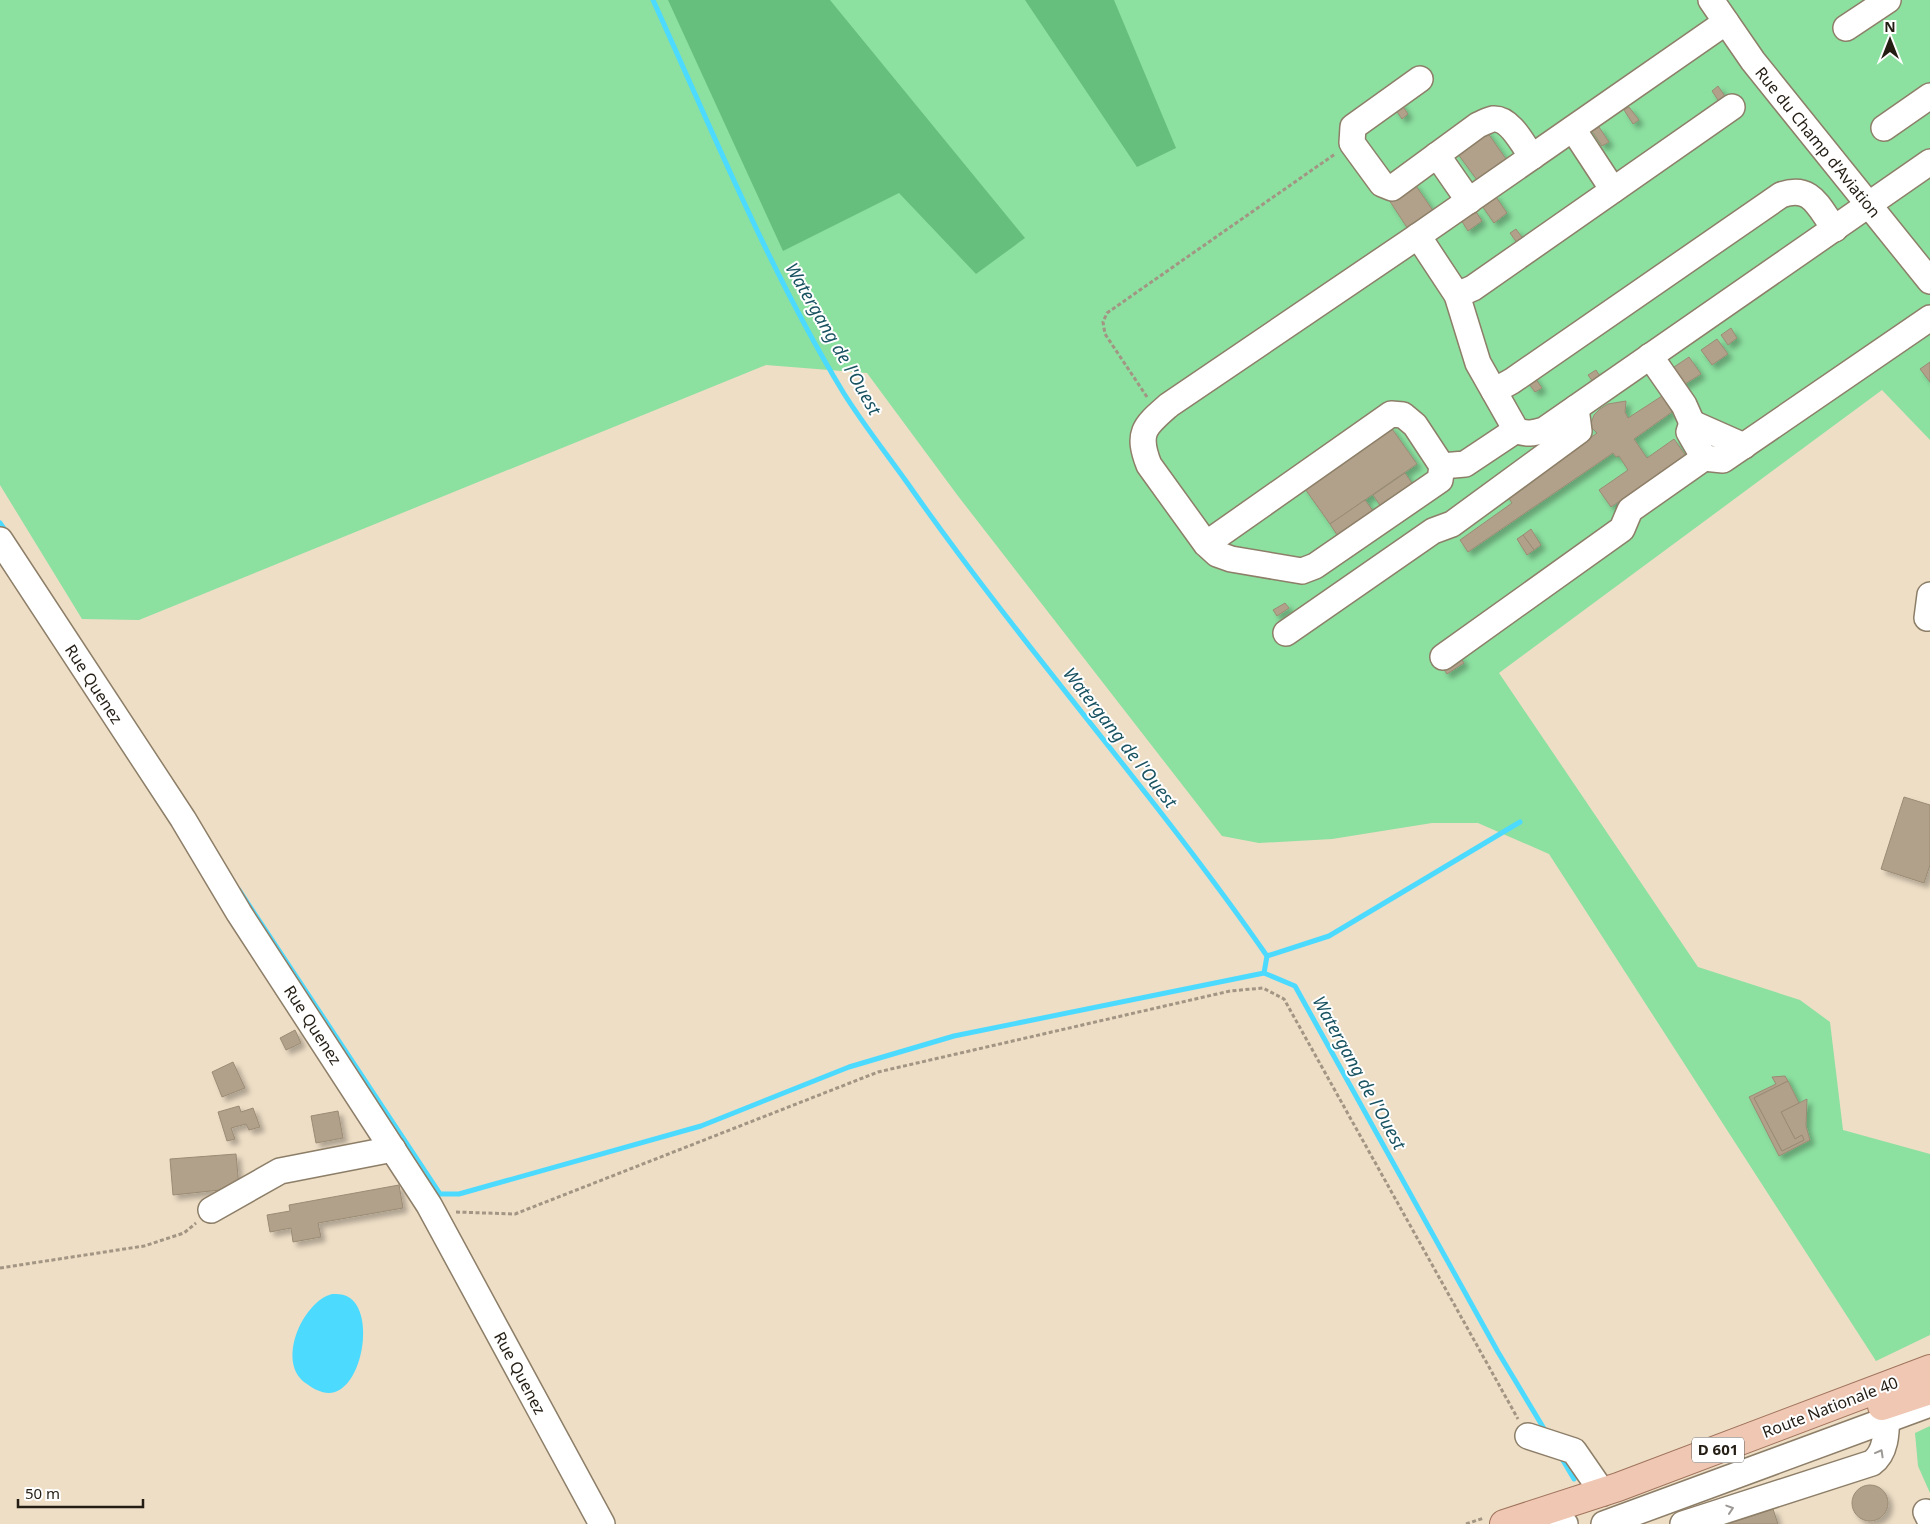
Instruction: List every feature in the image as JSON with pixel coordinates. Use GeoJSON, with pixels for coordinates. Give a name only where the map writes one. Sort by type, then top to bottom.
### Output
{"type":"FeatureCollection","features":[{"type":"Feature","properties":{"kind":"main road","name":"Route Nationale 40"},"geometry":{"type":"LineString","coordinates":[[1504,1524],[1603,1493],[1930,1368]]}},
{"type":"Feature","properties":{"kind":"main road","name":"Route Nationale 40"},"geometry":{"type":"LineString","coordinates":[[1886,1412],[1930,1390]]}},
{"type":"Feature","properties":{"kind":"main road","name":"Route Nationale 40"},"geometry":{"type":"LineString","coordinates":[[1563,1524],[1930,1398]]}},
{"type":"Feature","properties":{"kind":"street","name":"Rue du Champ d'Aviation"},"geometry":{"type":"LineString","coordinates":[[1711,0],[1757,67],[1930,281]]}},
{"type":"Feature","properties":{"kind":"street"},"geometry":{"type":"LineString","coordinates":[[1846,28],[1888,0]]}},
{"type":"Feature","properties":{"kind":"street"},"geometry":{"type":"LineString","coordinates":[[1206,544],[1391,414],[1403,415],[1415,425],[1442,466],[1440,480],[1315,566],[1302,571],[1230,559],[1217,554],[1206,544],[1149,465],[1144,452],[1143,436],[1146,424],[1177,399],[1469,201],[1726,22]]}},
{"type":"Feature","properties":{"kind":"street"},"geometry":{"type":"LineString","coordinates":[[1420,79],[1353,127],[1352,142],[1382,184],[1392,188],[1478,125],[1493,119],[1502,120],[1509,126],[1532,157]]}},
{"type":"Feature","properties":{"kind":"street"},"geometry":{"type":"LineString","coordinates":[[1884,128],[1930,96]]}},
{"type":"Feature","properties":{"kind":"street"},"geometry":{"type":"LineString","coordinates":[[1457,295],[1473,288],[1732,107]]}},
{"type":"Feature","properties":{"kind":"street"},"geometry":{"type":"LineString","coordinates":[[1573,129],[1613,190]]}},
{"type":"Feature","properties":{"kind":"street"},"geometry":{"type":"LineString","coordinates":[[1437,155],[1469,201]]}},
{"type":"Feature","properties":{"kind":"street"},"geometry":{"type":"LineString","coordinates":[[1418,236],[1457,295],[1478,363],[1516,430],[1523,433],[1544,430],[1930,162]]}},
{"type":"Feature","properties":{"kind":"street"},"geometry":{"type":"LineString","coordinates":[[1494,391],[1512,381],[1781,195],[1802,191],[1809,195],[1838,226]]}},
{"type":"Feature","properties":{"kind":"street"},"geometry":{"type":"LineString","coordinates":[[1692,422],[1689,432],[1700,455],[1704,458],[1723,460],[1930,318]]}},
{"type":"Feature","properties":{"kind":"street"},"geometry":{"type":"LineString","coordinates":[[1650,356],[1684,405],[1692,422],[1744,446]]}},
{"type":"Feature","properties":{"kind":"street"},"geometry":{"type":"LineString","coordinates":[[1286,633],[1433,531],[1452,524],[1578,432],[1576,408]]}},
{"type":"Feature","properties":{"kind":"street"},"geometry":{"type":"LineString","coordinates":[[1442,466],[1465,464],[1516,430]]}},
{"type":"Feature","properties":{"kind":"street"},"geometry":{"type":"LineString","coordinates":[[1443,657],[1622,529],[1630,510],[1704,458]]}},
{"type":"Feature","properties":{"kind":"street","name":"Rue Quenez"},"geometry":{"type":"LineString","coordinates":[[0,540],[191,831],[239,913],[433,1212],[602,1524]]}},
{"type":"Feature","properties":{"kind":"street"},"geometry":{"type":"LineString","coordinates":[[211,1210],[280,1171],[393,1149]]}},
{"type":"Feature","properties":{"kind":"street"},"geometry":{"type":"LineString","coordinates":[[1604,1524],[1886,1412],[1930,1404]]}},
{"type":"Feature","properties":{"kind":"street"},"geometry":{"type":"LineString","coordinates":[[1683,1524],[1872,1463],[1882,1452],[1886,1412]]}},
{"type":"Feature","properties":{"kind":"street"},"geometry":{"type":"LineString","coordinates":[[1534,1438],[1574,1451],[1603,1493]]}},
{"type":"Feature","properties":{"kind":"path"},"geometry":{"type":"LineString","coordinates":[[1159,414],[1105,334],[1103,322],[1107,313],[1352,142]]}},
{"type":"Feature","properties":{"kind":"path"},"geometry":{"type":"LineString","coordinates":[[433,1212],[515,1214],[878,1072],[1230,991],[1263,988],[1284,999],[1534,1438]]}},
{"type":"Feature","properties":{"kind":"path"},"geometry":{"type":"LineString","coordinates":[[0,1268],[144,1246],[184,1233],[211,1210]]}},
{"type":"Feature","properties":{"kind":"green space"},"geometry":{"type":"Polygon","coordinates":[[[0,0],[1930,0],[1930,440],[1882,390],[1499,673],[1698,967],[1800,1000],[1830,1022],[1843,1130],[1930,1154],[1930,1335],[1876,1361],[1549,854],[1478,823],[1432,823],[1332,839],[1259,843],[1222,836],[958,496],[867,373],[766,365],[139,620],[82,619],[0,485],[0,0]]]}},
{"type":"Feature","properties":{"kind":"green space"},"geometry":{"type":"Polygon","coordinates":[[[668,0],[830,0],[1025,238],[976,274],[899,193],[783,251],[668,0]]]}},
{"type":"Feature","properties":{"kind":"green space"},"geometry":{"type":"Polygon","coordinates":[[[1025,0],[1114,0],[1176,148],[1137,167],[1025,0]]]}},
{"type":"Feature","properties":{"kind":"green space"},"geometry":{"type":"Polygon","coordinates":[[[1930,1426],[1930,1493],[1918,1466],[1915,1433],[1930,1426]]]}},
{"type":"Feature","properties":{"kind":"water"},"geometry":{"type":"Polygon","coordinates":[[[332,1294],[350,1298],[357,1307],[362,1319],[363,1333],[362,1348],[353,1376],[345,1386],[335,1392],[328,1393],[313,1388],[298,1375],[293,1363],[293,1349],[302,1321],[321,1299],[332,1294]]]}},
{"type":"Feature","properties":{"kind":"building"},"geometry":{"type":"Polygon","coordinates":[[[1718,86],[1727,99],[1720,103],[1712,91],[1718,86]]]}},
{"type":"Feature","properties":{"kind":"building"},"geometry":{"type":"Polygon","coordinates":[[[1400,102],[1408,114],[1402,119],[1393,106],[1400,102]]]}},
{"type":"Feature","properties":{"kind":"building"},"geometry":{"type":"Polygon","coordinates":[[[1629,107],[1639,120],[1633,124],[1624,110],[1629,107]]]}},
{"type":"Feature","properties":{"kind":"building"},"geometry":{"type":"Polygon","coordinates":[[[1599,127],[1609,142],[1602,146],[1592,131],[1599,127]]]}},
{"type":"Feature","properties":{"kind":"building"},"geometry":{"type":"Polygon","coordinates":[[[1485,129],[1506,159],[1477,180],[1455,150],[1485,129]]]}},
{"type":"Feature","properties":{"kind":"building"},"geometry":{"type":"Polygon","coordinates":[[[1414,183],[1434,212],[1408,229],[1389,200],[1414,183]]]}},
{"type":"Feature","properties":{"kind":"building"},"geometry":{"type":"Polygon","coordinates":[[[1494,194],[1507,213],[1494,223],[1480,203],[1494,194]]]}},
{"type":"Feature","properties":{"kind":"building"},"geometry":{"type":"Polygon","coordinates":[[[1475,210],[1482,221],[1468,231],[1461,220],[1475,210]]]}},
{"type":"Feature","properties":{"kind":"building"},"geometry":{"type":"Polygon","coordinates":[[[1516,229],[1526,243],[1520,247],[1510,233],[1516,229]]]}},
{"type":"Feature","properties":{"kind":"building"},"geometry":{"type":"Polygon","coordinates":[[[1731,328],[1737,338],[1728,345],[1721,335],[1731,328]]]}},
{"type":"Feature","properties":{"kind":"building"},"geometry":{"type":"Polygon","coordinates":[[[1717,339],[1728,354],[1712,365],[1701,350],[1717,339]]]}},
{"type":"Feature","properties":{"kind":"building"},"geometry":{"type":"Polygon","coordinates":[[[1689,357],[1701,374],[1682,386],[1671,369],[1689,357]]]}},
{"type":"Feature","properties":{"kind":"building"},"geometry":{"type":"Polygon","coordinates":[[[1930,362],[1930,382],[1920,369],[1930,362]]]}},
{"type":"Feature","properties":{"kind":"building"},"geometry":{"type":"Polygon","coordinates":[[[1596,370],[1603,381],[1596,386],[1588,375],[1596,370]]]}},
{"type":"Feature","properties":{"kind":"building"},"geometry":{"type":"Polygon","coordinates":[[[1533,375],[1542,388],[1535,392],[1526,380],[1533,375]]]}},
{"type":"Feature","properties":{"kind":"building"},"geometry":{"type":"Polygon","coordinates":[[[1662,396],[1672,412],[1634,439],[1647,458],[1674,439],[1686,456],[1611,507],[1599,490],[1628,470],[1619,456],[1616,457],[1613,453],[1468,552],[1460,540],[1512,503],[1505,492],[1586,436],[1589,439],[1597,433],[1590,426],[1594,415],[1600,409],[1608,404],[1626,401],[1625,412],[1628,418],[1662,396]]]}},
{"type":"Feature","properties":{"kind":"building"},"geometry":{"type":"Polygon","coordinates":[[[1390,426],[1417,464],[1330,524],[1303,486],[1390,426]]]}},
{"type":"Feature","properties":{"kind":"building"},"geometry":{"type":"Polygon","coordinates":[[[1405,473],[1416,489],[1384,511],[1373,495],[1405,473]]]}},
{"type":"Feature","properties":{"kind":"building"},"geometry":{"type":"Polygon","coordinates":[[[1365,500],[1377,516],[1341,541],[1330,524],[1365,500]]]}},
{"type":"Feature","properties":{"kind":"building"},"geometry":{"type":"Polygon","coordinates":[[[1531,529],[1541,545],[1534,550],[1523,535],[1531,529]]]}},
{"type":"Feature","properties":{"kind":"building"},"geometry":{"type":"Polygon","coordinates":[[[1523,535],[1534,550],[1527,555],[1517,539],[1523,535]]]}},
{"type":"Feature","properties":{"kind":"building"},"geometry":{"type":"Polygon","coordinates":[[[1285,603],[1289,608],[1277,616],[1273,610],[1285,603]]]}},
{"type":"Feature","properties":{"kind":"building"},"geometry":{"type":"Polygon","coordinates":[[[1459,655],[1464,663],[1447,674],[1442,667],[1459,655]]]}},
{"type":"Feature","properties":{"kind":"building"},"geometry":{"type":"Polygon","coordinates":[[[1904,797],[1930,805],[1930,865],[1924,883],[1881,869],[1904,797]]]}},
{"type":"Feature","properties":{"kind":"building"},"geometry":{"type":"Polygon","coordinates":[[[295,1030],[301,1043],[286,1050],[280,1038],[295,1030]]]}},
{"type":"Feature","properties":{"kind":"building"},"geometry":{"type":"Polygon","coordinates":[[[233,1062],[245,1088],[222,1097],[212,1072],[233,1062]]]}},
{"type":"Feature","properties":{"kind":"building"},"geometry":{"type":"Polygon","coordinates":[[[1785,1076],[1788,1081],[1754,1098],[1782,1151],[1804,1140],[1802,1135],[1795,1139],[1781,1112],[1807,1099],[1806,1126],[1810,1140],[1779,1156],[1749,1097],[1776,1084],[1772,1077],[1785,1076]]]}},
{"type":"Feature","properties":{"kind":"building"},"geometry":{"type":"Polygon","coordinates":[[[1788,1081],[1799,1103],[1781,1112],[1795,1139],[1802,1135],[1804,1140],[1782,1151],[1754,1098],[1788,1081]]]}},
{"type":"Feature","properties":{"kind":"building"},"geometry":{"type":"Polygon","coordinates":[[[239,1106],[241,1112],[253,1108],[260,1127],[249,1130],[246,1124],[231,1128],[235,1139],[227,1141],[218,1112],[239,1106]]]}},
{"type":"Feature","properties":{"kind":"building"},"geometry":{"type":"Polygon","coordinates":[[[338,1111],[343,1138],[316,1143],[311,1116],[338,1111]]]}},
{"type":"Feature","properties":{"kind":"building"},"geometry":{"type":"Polygon","coordinates":[[[236,1154],[239,1188],[173,1195],[170,1159],[236,1154]]]}},
{"type":"Feature","properties":{"kind":"building"},"geometry":{"type":"Polygon","coordinates":[[[399,1185],[403,1208],[318,1223],[321,1237],[293,1242],[291,1228],[270,1232],[267,1215],[290,1211],[289,1205],[399,1185]]]}},
{"type":"Feature","properties":{"kind":"building"},"geometry":{"type":"Polygon","coordinates":[[[1870,1485],[1877,1486],[1883,1490],[1887,1496],[1887,1510],[1883,1516],[1877,1520],[1870,1521],[1863,1520],[1857,1516],[1853,1510],[1852,1503],[1853,1496],[1857,1490],[1863,1486],[1870,1485]]]}},
{"type":"Feature","properties":{"kind":"building"},"geometry":{"type":"Polygon","coordinates":[[[1773,1509],[1778,1524],[1727,1524],[1773,1509]]]}},
{"type":"Feature","properties":{"kind":"waterway","name":"Watergang de l'Ouest"},"geometry":{"type":"LineString","coordinates":[[653,0],[742,199],[790,297],[843,392],[868,430],[956,550],[1225,897],[1267,956],[1264,973],[1295,986],[1498,1352],[1546,1432]]}},
{"type":"Feature","properties":{"kind":"waterway"},"geometry":{"type":"LineString","coordinates":[[0,523],[7,533]]}},
{"type":"Feature","properties":{"kind":"waterway"},"geometry":{"type":"LineString","coordinates":[[1267,956],[1329,936],[1520,822]]}},
{"type":"Feature","properties":{"kind":"waterway"},"geometry":{"type":"LineString","coordinates":[[239,890],[440,1194],[459,1194],[701,1126],[849,1067],[954,1036],[1264,973]]}},
{"type":"Feature","properties":{"kind":"waterway","name":"Watergang de l'Ouest"},"geometry":{"type":"LineString","coordinates":[[1561,1457],[1574,1479]]}}]}
